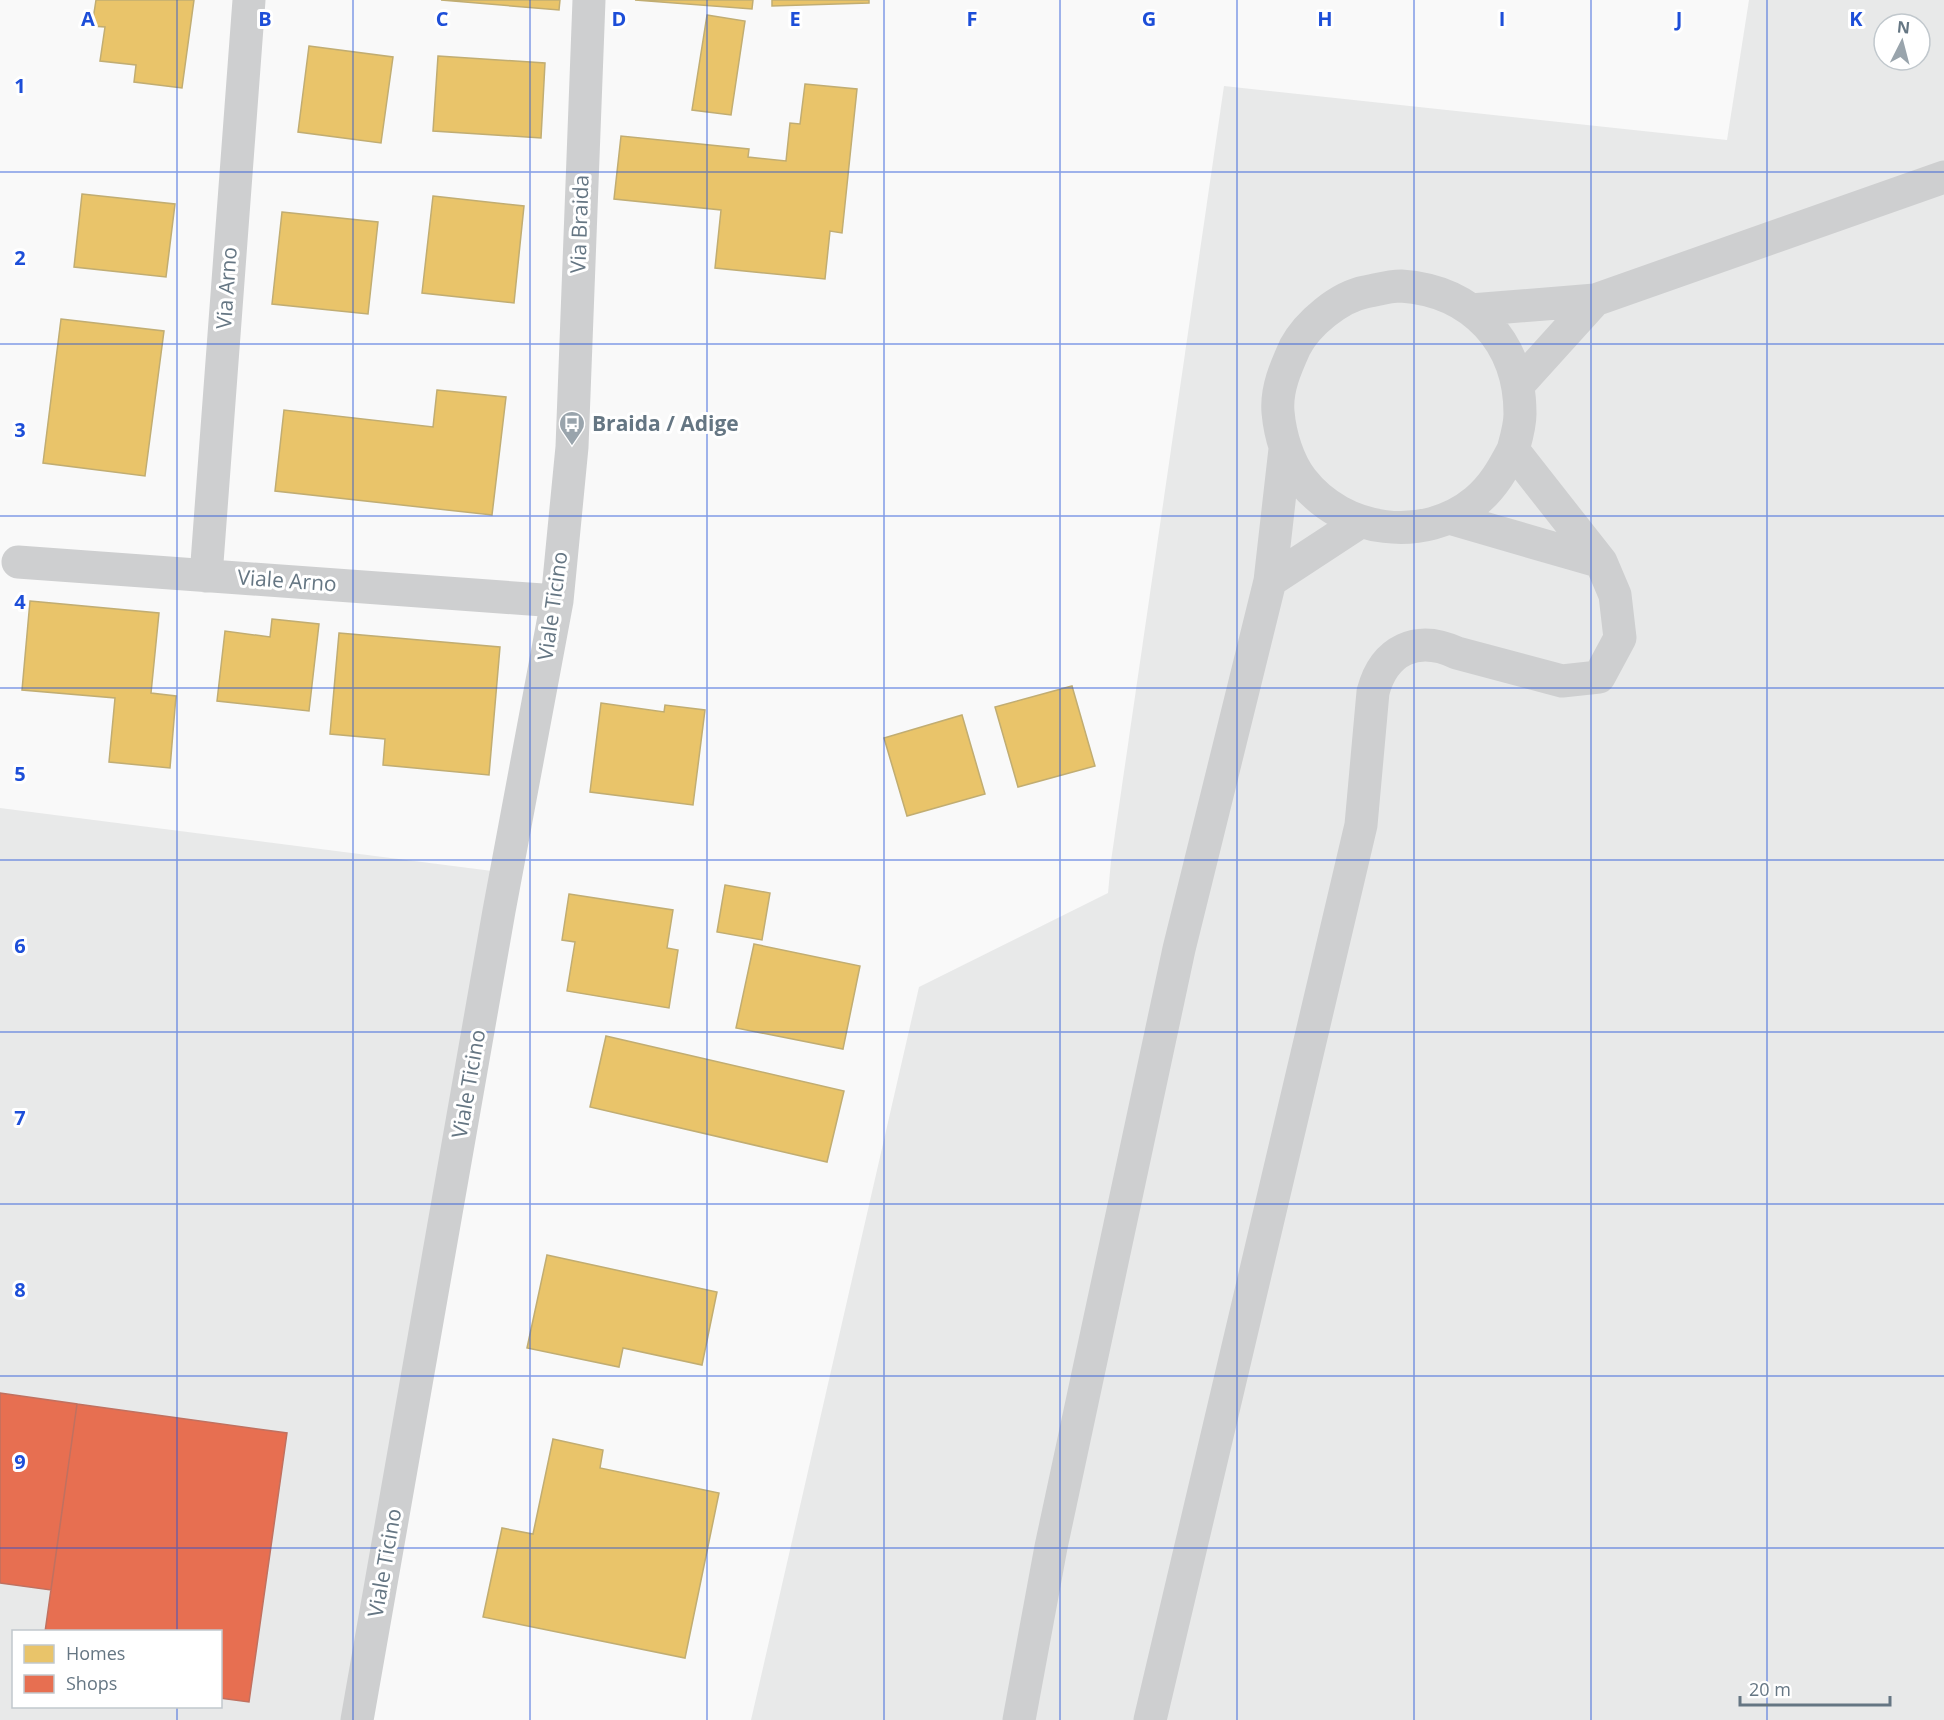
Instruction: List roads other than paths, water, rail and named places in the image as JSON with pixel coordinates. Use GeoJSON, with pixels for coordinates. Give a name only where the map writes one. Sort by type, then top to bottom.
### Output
{"type":"FeatureCollection","features":[{"type":"Feature","properties":{"kind":"street","name":"Via Arno"},"geometry":{"type":"LineString","coordinates":[[206,576],[249,0]]}},
{"type":"Feature","properties":{"kind":"street","name":"Via Braida"},"geometry":{"type":"LineString","coordinates":[[572,447],[589,0]]}},
{"type":"Feature","properties":{"kind":"street"},"geometry":{"type":"LineString","coordinates":[[1471,310],[1595,300],[1944,177]]}},
{"type":"Feature","properties":{"kind":"street"},"geometry":{"type":"LineString","coordinates":[[1019,1720],[1053,1535],[1179,949],[1270,581],[1285,448],[1278,411],[1283,373],[1300,338],[1326,310],[1360,293],[1398,286],[1437,292],[1471,310],[1492,330],[1509,356],[1519,384],[1520,417],[1514,450],[1498,478],[1476,501],[1449,518],[1420,526],[1390,528],[1360,522],[1328,505],[1302,480],[1285,448]]}},
{"type":"Feature","properties":{"kind":"street"},"geometry":{"type":"LineString","coordinates":[[1519,384],[1595,300]]}},
{"type":"Feature","properties":{"kind":"street","name":"Viale Ticino"},"geometry":{"type":"LineString","coordinates":[[357,1720],[497,922],[557,601],[572,447]]}},
{"type":"Feature","properties":{"kind":"street"},"geometry":{"type":"LineString","coordinates":[[1150,1720],[1361,825],[1373,692],[1378,676],[1387,662],[1399,652],[1413,645],[1428,644],[1443,646],[1457,653],[1562,681],[1599,677],[1620,638],[1615,595],[1600,562],[1514,450]]}},
{"type":"Feature","properties":{"kind":"street"},"geometry":{"type":"LineString","coordinates":[[1449,518],[1600,562]]}},
{"type":"Feature","properties":{"kind":"street"},"geometry":{"type":"LineString","coordinates":[[1270,581],[1360,522]]}},
{"type":"Feature","properties":{"kind":"street","name":"Viale Arno"},"geometry":{"type":"LineString","coordinates":[[18,562],[557,601]]}},
{"type":"Feature","properties":{"kind":"place","name":"Braida / Adige"},"geometry":{"type":"Point","coordinates":[572,447]}}]}
